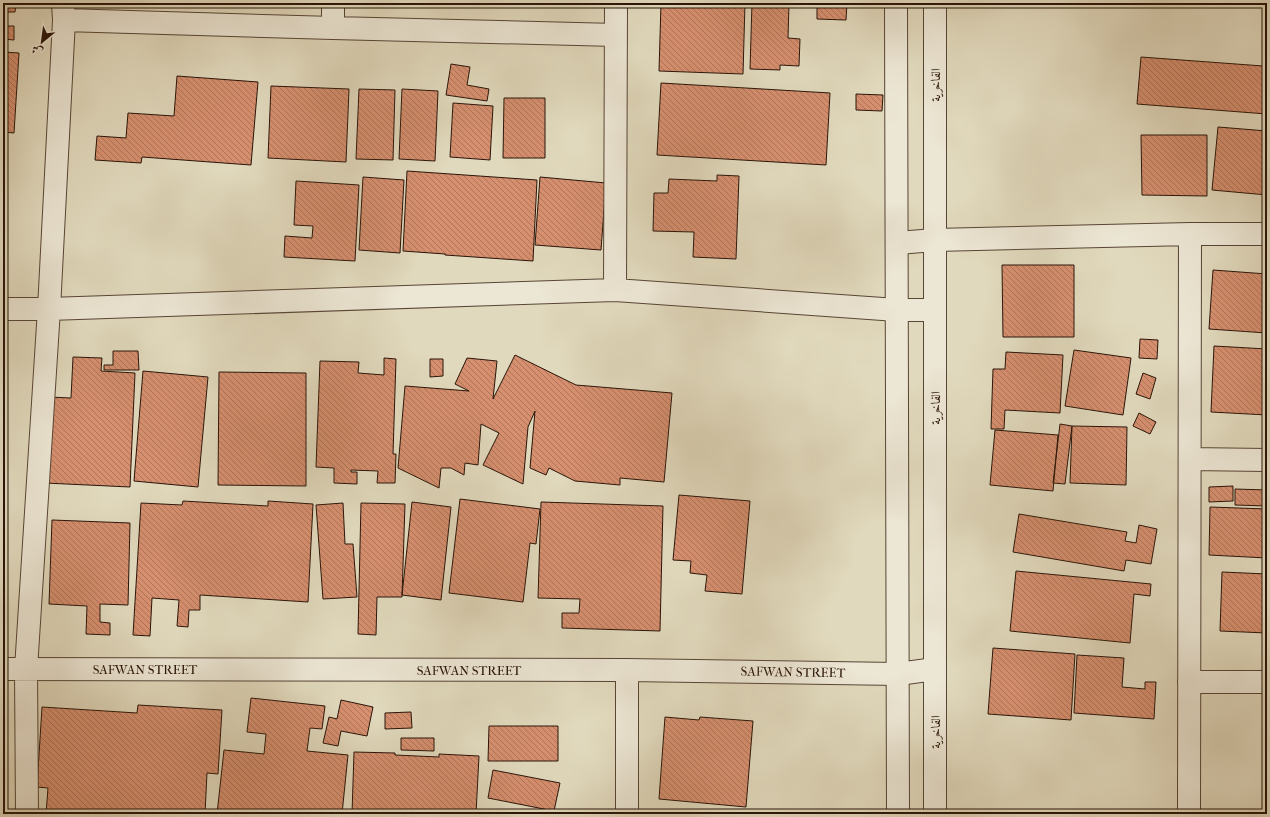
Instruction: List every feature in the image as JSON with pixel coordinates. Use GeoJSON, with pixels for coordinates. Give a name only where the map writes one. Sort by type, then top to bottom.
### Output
{"type":"FeatureCollection","features":[{"type":"Feature","properties":{"kind":"street"},"geometry":{"type":"LineString","coordinates":[[333,3],[333,28]]}},
{"type":"Feature","properties":{"kind":"street"},"geometry":{"type":"LineString","coordinates":[[615,290],[616,3]]}},
{"type":"Feature","properties":{"kind":"street"},"geometry":{"type":"LineString","coordinates":[[896,3],[898,814]]}},
{"type":"Feature","properties":{"kind":"street","name":"الفاخرية"},"geometry":{"type":"LineString","coordinates":[[935,3],[935,814]]}},
{"type":"Feature","properties":{"kind":"street"},"geometry":{"type":"LineString","coordinates":[[27,814],[26,669],[49,309],[64,11],[333,28],[616,35]]}},
{"type":"Feature","properties":{"kind":"street"},"geometry":{"type":"LineString","coordinates":[[897,243],[935,240],[1190,234],[1267,234]]}},
{"type":"Feature","properties":{"kind":"street"},"geometry":{"type":"LineString","coordinates":[[1189,814],[1190,234]]}},
{"type":"Feature","properties":{"kind":"street"},"geometry":{"type":"LineString","coordinates":[[3,309],[49,309],[615,290],[897,310],[935,310]]}},
{"type":"Feature","properties":{"kind":"street"},"geometry":{"type":"LineString","coordinates":[[1190,459],[1267,460]]}},
{"type":"Feature","properties":{"kind":"street","name":"SAFWAN STREET"},"geometry":{"type":"LineString","coordinates":[[3,669],[627,670],[898,674],[935,669]]}},
{"type":"Feature","properties":{"kind":"street"},"geometry":{"type":"LineString","coordinates":[[627,670],[627,814]]}},
{"type":"Feature","properties":{"kind":"street"},"geometry":{"type":"LineString","coordinates":[[1189,682],[1267,682]]}},
{"type":"Feature","properties":{"kind":"building"},"geometry":{"type":"Polygon","coordinates":[[[3,3],[16,3],[15,12],[3,12],[3,3]]]}},
{"type":"Feature","properties":{"kind":"building"},"geometry":{"type":"Polygon","coordinates":[[[661,3],[745,3],[743,74],[659,71],[661,3]]]}},
{"type":"Feature","properties":{"kind":"building"},"geometry":{"type":"Polygon","coordinates":[[[752,3],[789,3],[788,38],[800,39],[799,66],[780,65],[780,70],[750,69],[752,3]]]}},
{"type":"Feature","properties":{"kind":"building"},"geometry":{"type":"Polygon","coordinates":[[[800,3],[847,3],[846,20],[817,19],[817,4],[800,3]]]}},
{"type":"Feature","properties":{"kind":"building"},"geometry":{"type":"Polygon","coordinates":[[[3,26],[14,26],[14,40],[3,39],[3,26]]]}},
{"type":"Feature","properties":{"kind":"building"},"geometry":{"type":"Polygon","coordinates":[[[1265,49],[1267,49],[1267,114],[1137,104],[1141,57],[1263,66],[1265,49]]]}},
{"type":"Feature","properties":{"kind":"building"},"geometry":{"type":"Polygon","coordinates":[[[3,52],[19,53],[14,133],[3,132],[3,52]]]}},
{"type":"Feature","properties":{"kind":"building"},"geometry":{"type":"Polygon","coordinates":[[[451,64],[470,67],[467,85],[489,89],[487,101],[446,95],[451,64]]]}},
{"type":"Feature","properties":{"kind":"building"},"geometry":{"type":"Polygon","coordinates":[[[177,76],[258,82],[251,165],[142,157],[141,163],[95,160],[97,136],[126,138],[128,113],[174,116],[177,76]]]}},
{"type":"Feature","properties":{"kind":"building"},"geometry":{"type":"Polygon","coordinates":[[[661,83],[830,93],[826,165],[657,155],[661,83]]]}},
{"type":"Feature","properties":{"kind":"building"},"geometry":{"type":"Polygon","coordinates":[[[271,86],[349,89],[346,162],[268,158],[271,86]]]}},
{"type":"Feature","properties":{"kind":"building"},"geometry":{"type":"Polygon","coordinates":[[[359,89],[395,90],[393,160],[356,159],[359,89]]]}},
{"type":"Feature","properties":{"kind":"building"},"geometry":{"type":"Polygon","coordinates":[[[402,89],[438,91],[435,161],[399,159],[402,89]]]}},
{"type":"Feature","properties":{"kind":"building"},"geometry":{"type":"Polygon","coordinates":[[[856,94],[883,95],[882,111],[856,110],[856,94]]]}},
{"type":"Feature","properties":{"kind":"building"},"geometry":{"type":"Polygon","coordinates":[[[504,98],[545,98],[545,158],[503,158],[504,98]]]}},
{"type":"Feature","properties":{"kind":"building"},"geometry":{"type":"Polygon","coordinates":[[[453,103],[493,106],[490,160],[450,157],[453,103]]]}},
{"type":"Feature","properties":{"kind":"building"},"geometry":{"type":"Polygon","coordinates":[[[1218,127],[1267,131],[1267,195],[1212,190],[1218,127]]]}},
{"type":"Feature","properties":{"kind":"building"},"geometry":{"type":"Polygon","coordinates":[[[1141,135],[1207,135],[1207,196],[1142,195],[1141,135]]]}},
{"type":"Feature","properties":{"kind":"building"},"geometry":{"type":"Polygon","coordinates":[[[407,171],[537,180],[533,261],[403,251],[407,171]]]}},
{"type":"Feature","properties":{"kind":"building"},"geometry":{"type":"Polygon","coordinates":[[[717,175],[739,176],[736,259],[693,257],[694,232],[653,231],[654,193],[668,193],[669,179],[717,181],[717,175]]]}},
{"type":"Feature","properties":{"kind":"building"},"geometry":{"type":"Polygon","coordinates":[[[363,177],[404,180],[400,253],[359,250],[363,177]]]}},
{"type":"Feature","properties":{"kind":"building"},"geometry":{"type":"Polygon","coordinates":[[[540,177],[606,183],[601,250],[535,245],[540,177]]]}},
{"type":"Feature","properties":{"kind":"building"},"geometry":{"type":"Polygon","coordinates":[[[296,181],[359,185],[355,261],[284,257],[285,236],[312,238],[313,226],[294,225],[296,181]]]}},
{"type":"Feature","properties":{"kind":"building"},"geometry":{"type":"Polygon","coordinates":[[[1002,265],[1074,265],[1074,337],[1003,337],[1002,265]]]}},
{"type":"Feature","properties":{"kind":"building"},"geometry":{"type":"Polygon","coordinates":[[[1213,270],[1267,274],[1267,333],[1209,329],[1213,270]]]}},
{"type":"Feature","properties":{"kind":"building"},"geometry":{"type":"Polygon","coordinates":[[[1140,339],[1158,340],[1157,359],[1139,358],[1140,339]]]}},
{"type":"Feature","properties":{"kind":"building"},"geometry":{"type":"Polygon","coordinates":[[[1214,346],[1267,349],[1267,415],[1211,412],[1214,346]]]}},
{"type":"Feature","properties":{"kind":"building"},"geometry":{"type":"Polygon","coordinates":[[[1074,350],[1131,358],[1123,415],[1065,406],[1074,350]]]}},
{"type":"Feature","properties":{"kind":"building"},"geometry":{"type":"Polygon","coordinates":[[[113,351],[138,351],[139,370],[104,370],[104,365],[113,365],[113,351]]]}},
{"type":"Feature","properties":{"kind":"building"},"geometry":{"type":"Polygon","coordinates":[[[1006,352],[1063,355],[1060,413],[1005,410],[1004,429],[991,429],[993,369],[1005,369],[1006,352]]]}},
{"type":"Feature","properties":{"kind":"building"},"geometry":{"type":"Polygon","coordinates":[[[515,355],[576,385],[672,393],[664,482],[620,478],[620,485],[575,481],[549,468],[546,475],[530,468],[535,411],[528,427],[523,484],[483,465],[499,433],[481,424],[478,465],[465,463],[464,475],[451,468],[441,468],[439,488],[398,468],[405,386],[469,391],[455,384],[467,358],[497,361],[493,399],[515,355]]]}},
{"type":"Feature","properties":{"kind":"building"},"geometry":{"type":"Polygon","coordinates":[[[73,357],[102,358],[101,371],[135,373],[130,487],[45,483],[48,397],[71,398],[73,357]]]}},
{"type":"Feature","properties":{"kind":"building"},"geometry":{"type":"Polygon","coordinates":[[[384,358],[396,359],[393,454],[396,454],[395,483],[377,483],[378,471],[351,470],[351,472],[357,472],[357,484],[334,483],[334,468],[316,467],[320,361],[359,362],[358,373],[384,375],[384,358]]]}},
{"type":"Feature","properties":{"kind":"building"},"geometry":{"type":"Polygon","coordinates":[[[430,359],[443,359],[443,376],[430,377],[430,359]]]}},
{"type":"Feature","properties":{"kind":"building"},"geometry":{"type":"Polygon","coordinates":[[[143,371],[208,377],[198,487],[134,481],[143,371]]]}},
{"type":"Feature","properties":{"kind":"building"},"geometry":{"type":"Polygon","coordinates":[[[219,372],[306,373],[306,486],[218,485],[219,372]]]}},
{"type":"Feature","properties":{"kind":"building"},"geometry":{"type":"Polygon","coordinates":[[[1143,373],[1156,378],[1150,399],[1136,394],[1143,373]]]}},
{"type":"Feature","properties":{"kind":"building"},"geometry":{"type":"Polygon","coordinates":[[[1139,413],[1156,422],[1150,434],[1133,426],[1139,413]]]}},
{"type":"Feature","properties":{"kind":"building"},"geometry":{"type":"Polygon","coordinates":[[[1060,424],[1072,426],[1065,484],[1053,483],[1060,424]]]}},
{"type":"Feature","properties":{"kind":"building"},"geometry":{"type":"Polygon","coordinates":[[[1072,426],[1127,427],[1126,485],[1070,483],[1072,426]]]}},
{"type":"Feature","properties":{"kind":"building"},"geometry":{"type":"Polygon","coordinates":[[[995,430],[1058,435],[1053,491],[990,485],[995,430]]]}},
{"type":"Feature","properties":{"kind":"building"},"geometry":{"type":"Polygon","coordinates":[[[1233,486],[1233,501],[1209,502],[1209,487],[1233,486]]]}},
{"type":"Feature","properties":{"kind":"building"},"geometry":{"type":"Polygon","coordinates":[[[1235,489],[1267,490],[1267,506],[1235,505],[1235,489]]]}},
{"type":"Feature","properties":{"kind":"building"},"geometry":{"type":"Polygon","coordinates":[[[679,495],[750,501],[742,594],[705,591],[707,575],[690,573],[691,561],[673,560],[679,495]]]}},
{"type":"Feature","properties":{"kind":"building"},"geometry":{"type":"Polygon","coordinates":[[[460,499],[540,509],[536,544],[530,543],[523,602],[449,593],[460,499]]]}},
{"type":"Feature","properties":{"kind":"building"},"geometry":{"type":"Polygon","coordinates":[[[183,501],[268,506],[268,501],[313,504],[308,602],[200,595],[200,610],[189,610],[188,627],[177,626],[179,600],[152,598],[150,636],[133,635],[141,503],[182,505],[183,501]]]}},
{"type":"Feature","properties":{"kind":"building"},"geometry":{"type":"Polygon","coordinates":[[[412,502],[451,507],[441,600],[402,595],[412,502]]]}},
{"type":"Feature","properties":{"kind":"building"},"geometry":{"type":"Polygon","coordinates":[[[541,502],[663,506],[660,631],[562,628],[562,613],[579,613],[580,599],[538,598],[541,502]]]}},
{"type":"Feature","properties":{"kind":"building"},"geometry":{"type":"Polygon","coordinates":[[[343,503],[345,544],[353,544],[357,597],[323,599],[316,505],[343,503]]]}},
{"type":"Feature","properties":{"kind":"building"},"geometry":{"type":"Polygon","coordinates":[[[361,503],[405,504],[402,597],[377,597],[376,635],[358,634],[361,503]]]}},
{"type":"Feature","properties":{"kind":"building"},"geometry":{"type":"Polygon","coordinates":[[[1210,507],[1267,509],[1267,558],[1209,555],[1210,507]]]}},
{"type":"Feature","properties":{"kind":"building"},"geometry":{"type":"Polygon","coordinates":[[[1019,514],[1127,532],[1125,541],[1136,543],[1139,525],[1157,529],[1151,564],[1126,560],[1124,571],[1013,552],[1019,514]]]}},
{"type":"Feature","properties":{"kind":"building"},"geometry":{"type":"Polygon","coordinates":[[[52,520],[130,523],[128,605],[100,604],[100,622],[110,623],[110,635],[86,634],[87,606],[49,604],[52,520]]]}},
{"type":"Feature","properties":{"kind":"building"},"geometry":{"type":"Polygon","coordinates":[[[1016,571],[1151,584],[1150,596],[1134,594],[1130,643],[1010,631],[1016,571]]]}},
{"type":"Feature","properties":{"kind":"building"},"geometry":{"type":"Polygon","coordinates":[[[1222,572],[1267,574],[1267,633],[1220,631],[1222,572]]]}},
{"type":"Feature","properties":{"kind":"building"},"geometry":{"type":"Polygon","coordinates":[[[993,648],[1075,654],[1071,720],[988,714],[993,648]]]}},
{"type":"Feature","properties":{"kind":"building"},"geometry":{"type":"Polygon","coordinates":[[[1077,655],[1124,658],[1122,687],[1145,689],[1145,682],[1156,682],[1154,719],[1074,713],[1077,655]]]}},
{"type":"Feature","properties":{"kind":"building"},"geometry":{"type":"Polygon","coordinates":[[[251,698],[325,706],[322,729],[310,728],[307,751],[348,755],[342,814],[217,814],[224,750],[264,754],[266,734],[247,732],[251,698]]]}},
{"type":"Feature","properties":{"kind":"building"},"geometry":{"type":"Polygon","coordinates":[[[341,700],[373,707],[367,736],[341,731],[338,746],[323,743],[329,717],[337,719],[341,700]]]}},
{"type":"Feature","properties":{"kind":"building"},"geometry":{"type":"Polygon","coordinates":[[[138,705],[222,710],[218,774],[207,773],[205,814],[46,814],[48,788],[37,787],[42,707],[137,713],[138,705]]]}},
{"type":"Feature","properties":{"kind":"building"},"geometry":{"type":"Polygon","coordinates":[[[411,712],[412,728],[385,729],[385,713],[411,712]]]}},
{"type":"Feature","properties":{"kind":"building"},"geometry":{"type":"Polygon","coordinates":[[[665,717],[699,720],[700,717],[753,721],[746,807],[659,799],[665,717]]]}},
{"type":"Feature","properties":{"kind":"building"},"geometry":{"type":"Polygon","coordinates":[[[489,726],[558,726],[558,761],[488,761],[489,726]]]}},
{"type":"Feature","properties":{"kind":"building"},"geometry":{"type":"Polygon","coordinates":[[[401,738],[434,738],[434,751],[401,750],[401,738]]]}},
{"type":"Feature","properties":{"kind":"building"},"geometry":{"type":"Polygon","coordinates":[[[354,752],[395,753],[395,755],[439,757],[439,754],[479,756],[476,814],[352,814],[354,752]]]}},
{"type":"Feature","properties":{"kind":"building"},"geometry":{"type":"Polygon","coordinates":[[[493,770],[560,783],[554,811],[488,798],[493,770]]]}}]}
